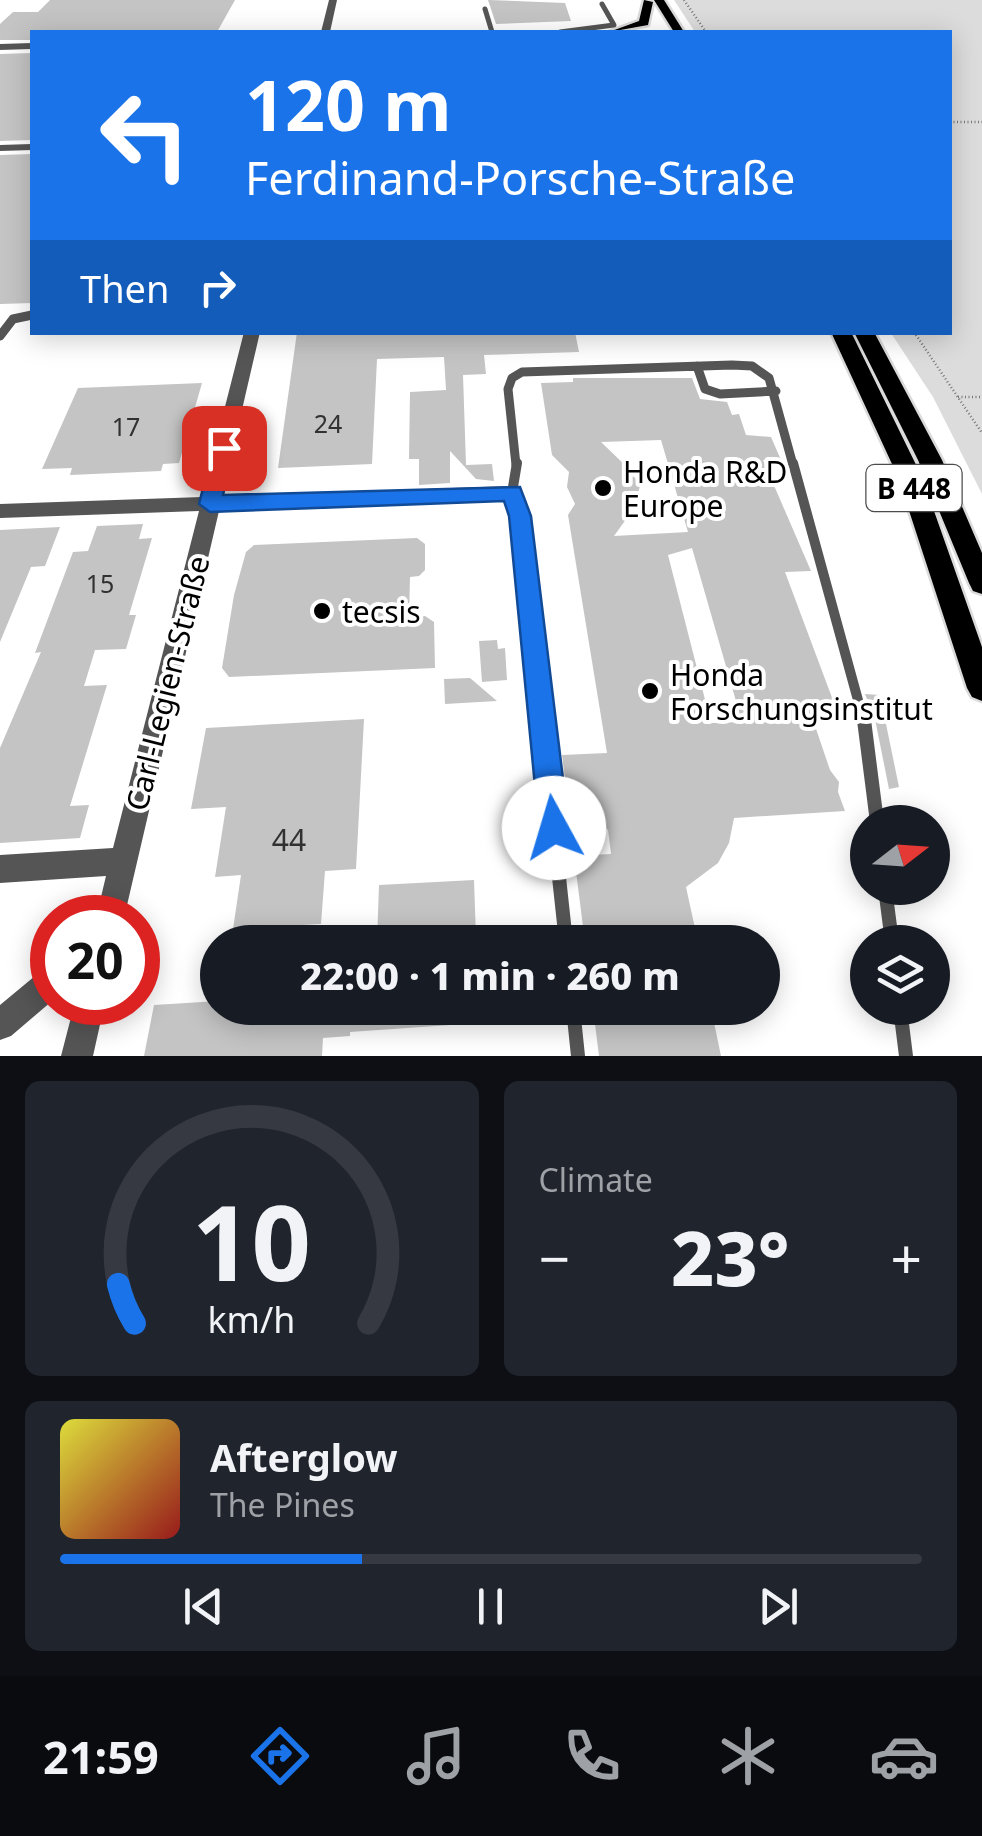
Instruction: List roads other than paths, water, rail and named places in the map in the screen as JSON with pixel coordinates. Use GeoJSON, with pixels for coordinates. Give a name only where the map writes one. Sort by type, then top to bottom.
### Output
{"type":"FeatureCollection","features":[{"type":"Feature","properties":{"kind":"main road"},"geometry":{"type":"LineString","coordinates":[[621,30],[644,23],[651,1]]}},
{"type":"Feature","properties":{"kind":"main road"},"geometry":{"type":"LineString","coordinates":[[651,1],[665,30]]}},
{"type":"Feature","properties":{"kind":"main road"},"geometry":{"type":"LineString","coordinates":[[651,1],[677,30]]}},
{"type":"Feature","properties":{"kind":"main road","name":"B 448"},"geometry":{"type":"LineString","coordinates":[[842,335],[910,477],[982,688]]}},
{"type":"Feature","properties":{"kind":"main road","name":"B 448"},"geometry":{"type":"LineString","coordinates":[[866,335],[930,460],[982,583]]}},
{"type":"Feature","properties":{"kind":"street"},"geometry":{"type":"LineString","coordinates":[[325,30],[333,0]]}},
{"type":"Feature","properties":{"kind":"street"},"geometry":{"type":"LineString","coordinates":[[0,47],[30,46]]}},
{"type":"Feature","properties":{"kind":"street","name":"Carl-Legien-Straße"},"geometry":{"type":"LineString","coordinates":[[115,895],[251,335]]}},
{"type":"Feature","properties":{"kind":"street"},"geometry":{"type":"LineString","coordinates":[[0,511],[512,493]]}},
{"type":"Feature","properties":{"kind":"street"},"geometry":{"type":"LineString","coordinates":[[0,869],[123,862]]}},
{"type":"Feature","properties":{"kind":"street"},"geometry":{"type":"LineString","coordinates":[[0,1024],[30,1000]]}},
{"type":"Feature","properties":{"kind":"street"},"geometry":{"type":"LineString","coordinates":[[77,1056],[84,1025]]}},
{"type":"Feature","properties":{"kind":"lane"},"geometry":{"type":"LineString","coordinates":[[575,30],[614,25],[602,4]]}},
{"type":"Feature","properties":{"kind":"lane"},"geometry":{"type":"LineString","coordinates":[[486,9],[491,30]]}},
{"type":"Feature","properties":{"kind":"lane"},"geometry":{"type":"LineString","coordinates":[[0,148],[30,147]]}},
{"type":"Feature","properties":{"kind":"lane"},"geometry":{"type":"LineString","coordinates":[[0,336],[13,320],[30,316]]}},
{"type":"Feature","properties":{"kind":"lane"},"geometry":{"type":"LineString","coordinates":[[697,366],[705,388],[714,393],[776,391]]}},
{"type":"Feature","properties":{"kind":"lane"},"geometry":{"type":"LineString","coordinates":[[564,925],[520,516],[512,493],[516,462],[508,388],[516,375],[538,370],[752,366],[769,378],[776,391],[864,719],[875,805]]}},
{"type":"Feature","properties":{"kind":"lane"},"geometry":{"type":"LineString","coordinates":[[575,1025],[578,1056]]}},
{"type":"Feature","properties":{"kind":"lane"},"geometry":{"type":"LineString","coordinates":[[902,1025],[906,1056]]}},
{"type":"Feature","properties":{"kind":"place","name":"Honda R&D Europe"},"geometry":{"type":"Point","coordinates":[603,488]}},
{"type":"Feature","properties":{"kind":"place","name":"tecsis"},"geometry":{"type":"Point","coordinates":[322,611]}},
{"type":"Feature","properties":{"kind":"place","name":"Honda Forschungsinstitut"},"geometry":{"type":"Point","coordinates":[650,691]}}]}
